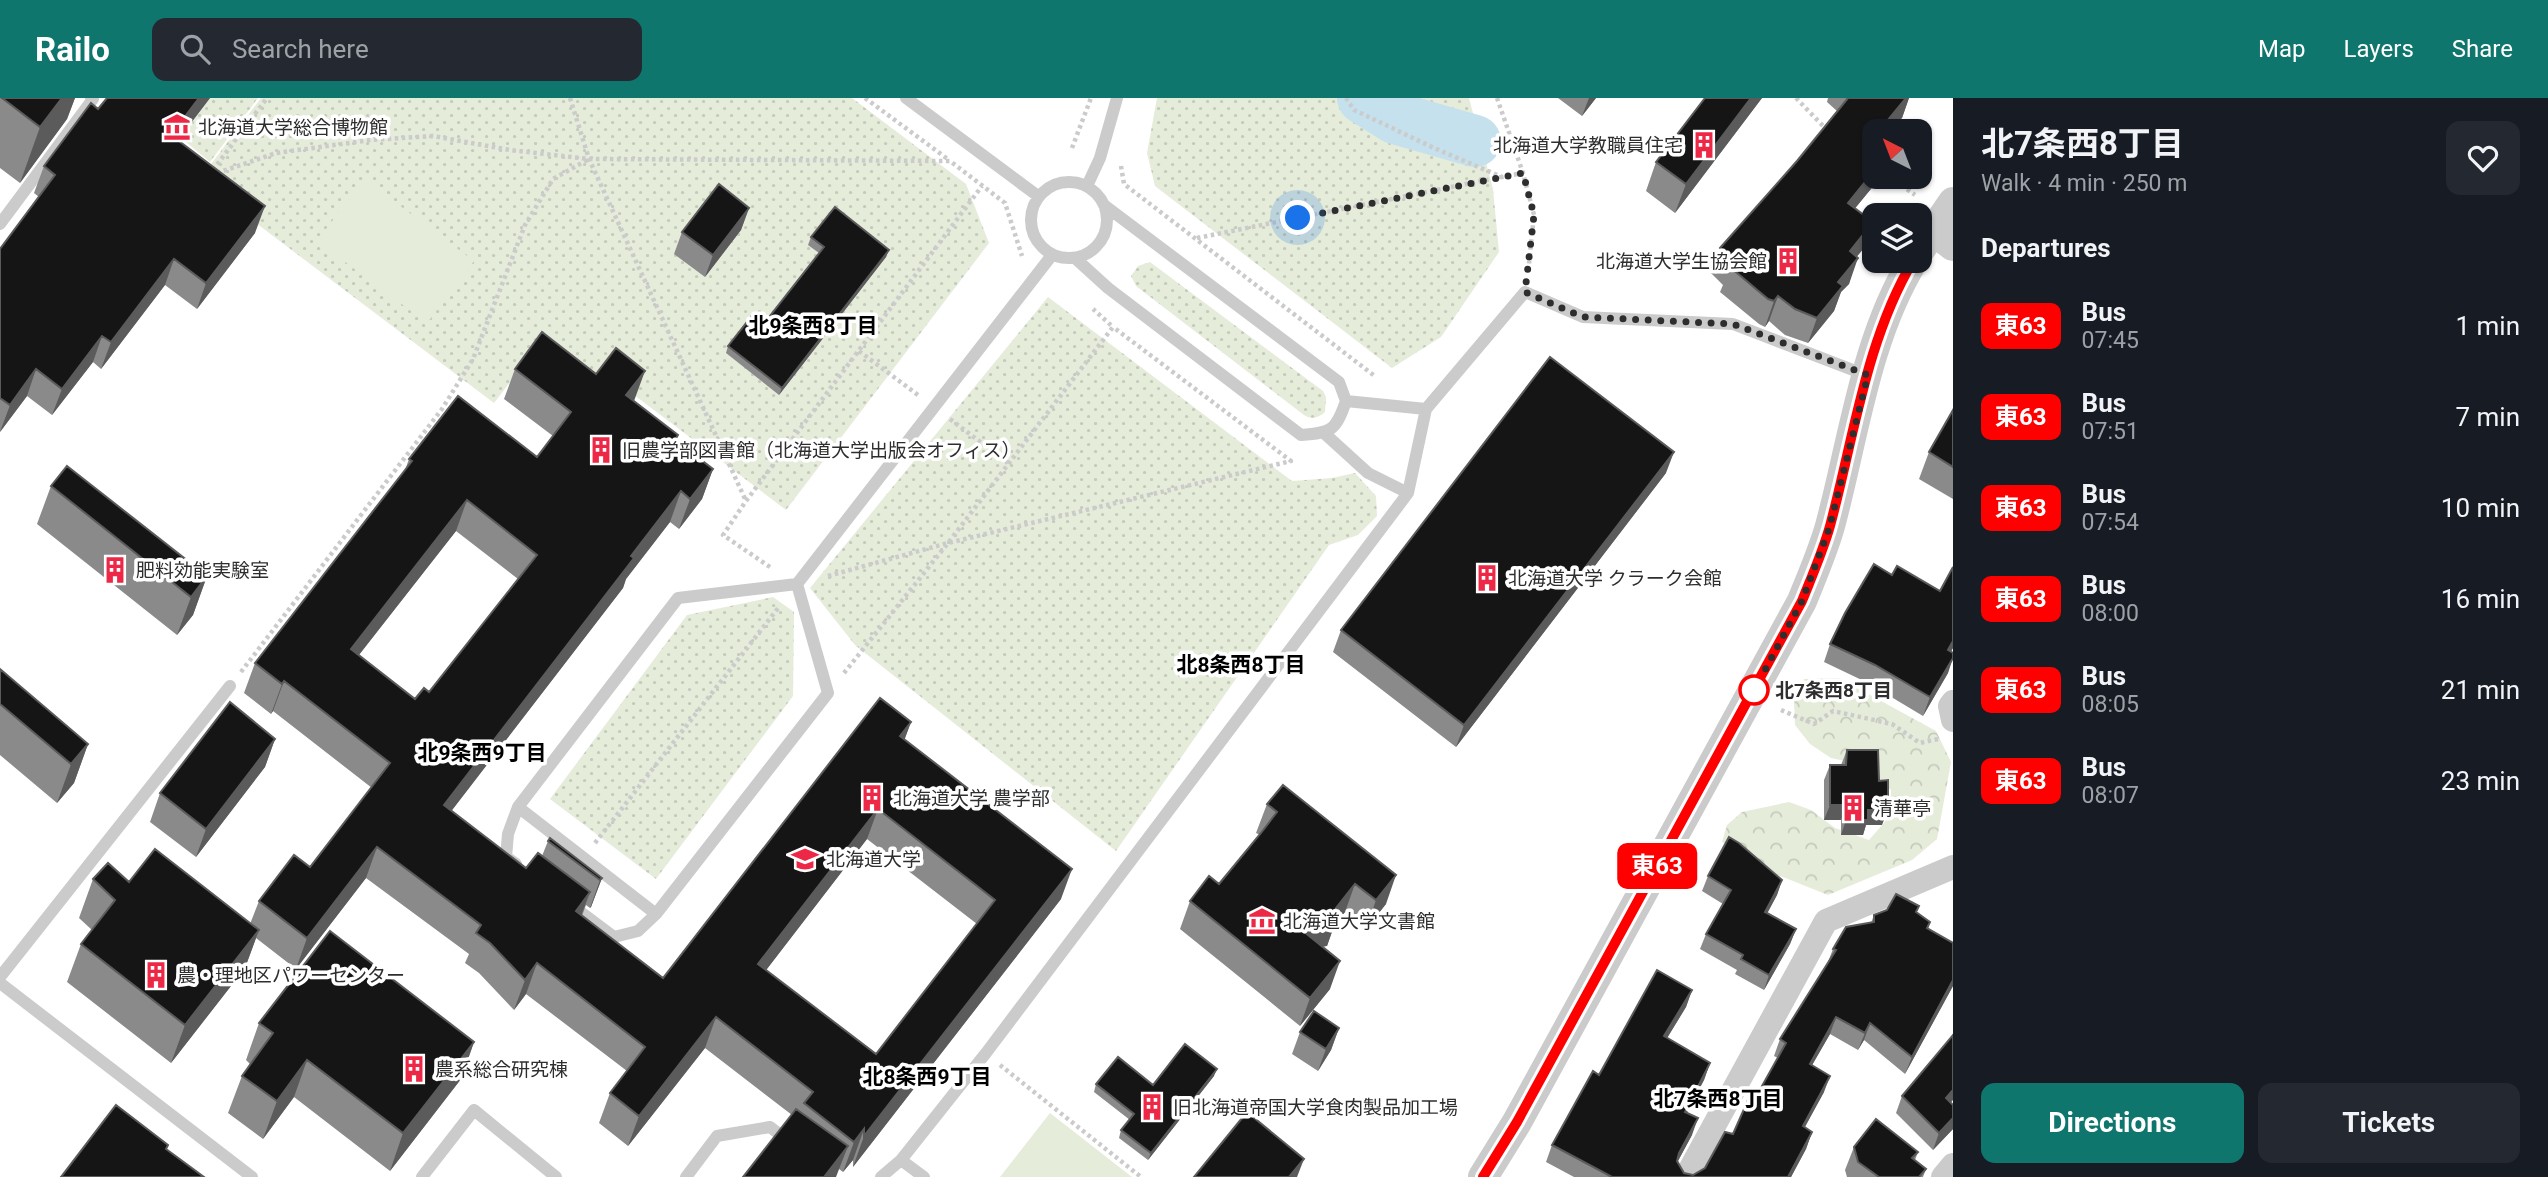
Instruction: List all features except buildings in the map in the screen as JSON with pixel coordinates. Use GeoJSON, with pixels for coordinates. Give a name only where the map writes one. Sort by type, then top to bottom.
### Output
{"type":"FeatureCollection","features":[{"type":"Feature","properties":{"kind":"street"},"geometry":{"type":"LineString","coordinates":[[1935,242],[1953,202]]}},
{"type":"Feature","properties":{"kind":"street"},"geometry":{"type":"LineString","coordinates":[[1483,1177],[1517,1122],[1802,601],[1829,529],[1880,331],[1906,273]]}},
{"type":"Feature","properties":{"kind":"street"},"geometry":{"type":"LineString","coordinates":[[1947,729],[1953,702]]}},
{"type":"Feature","properties":{"kind":"street"},"geometry":{"type":"LineString","coordinates":[[1686,1177],[1826,921],[1953,867]]}},
{"type":"Feature","properties":{"kind":"street"},"geometry":{"type":"LineString","coordinates":[[1943,1177],[1953,1164]]}},
{"type":"Feature","properties":{"kind":"lane"},"geometry":{"type":"LineString","coordinates":[[0,224],[93,99],[91,98]]}},
{"type":"Feature","properties":{"kind":"lane"},"geometry":{"type":"LineString","coordinates":[[906,98],[1038,196]]}},
{"type":"Feature","properties":{"kind":"lane"},"geometry":{"type":"LineString","coordinates":[[1087,186],[1100,159],[1117,98]]}},
{"type":"Feature","properties":{"kind":"lane"},"geometry":{"type":"LineString","coordinates":[[1066,181],[1087,186],[1097,194],[1104,205],[1107,216],[1103,239],[1086,255],[1075,258],[1052,255],[1035,240],[1031,229],[1032,206],[1038,196],[1046,189],[1066,181]]}},
{"type":"Feature","properties":{"kind":"lane"},"geometry":{"type":"LineString","coordinates":[[1075,258],[1108,288],[1301,435],[1324,433],[1339,421],[1346,401],[1339,382],[1104,205]]}},
{"type":"Feature","properties":{"kind":"lane"},"geometry":{"type":"LineString","coordinates":[[528,873],[506,857],[508,834],[518,807],[678,598],[797,584],[1052,255]]}},
{"type":"Feature","properties":{"kind":"lane"},"geometry":{"type":"LineString","coordinates":[[881,1177],[901,1160],[986,1053],[1408,493],[1426,410],[1525,292],[1583,317],[1733,324],[1868,375]]}},
{"type":"Feature","properties":{"kind":"lane"},"geometry":{"type":"LineString","coordinates":[[1346,401],[1426,410]]}},
{"type":"Feature","properties":{"kind":"lane"},"geometry":{"type":"LineString","coordinates":[[1324,433],[1368,473],[1408,493]]}},
{"type":"Feature","properties":{"kind":"lane"},"geometry":{"type":"LineString","coordinates":[[560,897],[614,937],[638,931],[656,914],[828,693],[797,584]]}},
{"type":"Feature","properties":{"kind":"lane"},"geometry":{"type":"LineString","coordinates":[[0,977],[230,686]]}},
{"type":"Feature","properties":{"kind":"lane"},"geometry":{"type":"LineString","coordinates":[[518,807],[656,914]]}},
{"type":"Feature","properties":{"kind":"lane"},"geometry":{"type":"LineString","coordinates":[[0,983],[252,1177]]}},
{"type":"Feature","properties":{"kind":"lane"},"geometry":{"type":"LineString","coordinates":[[422,1177],[474,1110],[556,1177]]}},
{"type":"Feature","properties":{"kind":"lane"},"geometry":{"type":"LineString","coordinates":[[686,1177],[718,1136],[770,1127],[803,1152]]}},
{"type":"Feature","properties":{"kind":"lane"},"geometry":{"type":"LineString","coordinates":[[901,1160],[901,1177]]}},
{"type":"Feature","properties":{"kind":"lane"},"geometry":{"type":"LineString","coordinates":[[901,1160],[923,1177]]}},
{"type":"Feature","properties":{"kind":"path"},"geometry":{"type":"LineString","coordinates":[[267,98],[210,175],[276,153],[371,140],[433,136],[510,150],[589,159],[950,161]]}},
{"type":"Feature","properties":{"kind":"path"},"geometry":{"type":"LineString","coordinates":[[570,98],[589,159],[746,501]]}},
{"type":"Feature","properties":{"kind":"path"},"geometry":{"type":"LineString","coordinates":[[865,98],[1005,203],[1022,256]]}},
{"type":"Feature","properties":{"kind":"path"},"geometry":{"type":"LineString","coordinates":[[1072,148],[1091,98]]}},
{"type":"Feature","properties":{"kind":"path"},"geometry":{"type":"LineString","coordinates":[[1346,98],[1354,110],[1502,177]]}},
{"type":"Feature","properties":{"kind":"path"},"geometry":{"type":"LineString","coordinates":[[1497,98],[1523,173],[1534,215],[1525,292]]}},
{"type":"Feature","properties":{"kind":"path"},"geometry":{"type":"LineString","coordinates":[[1796,98],[1832,134]]}},
{"type":"Feature","properties":{"kind":"path"},"geometry":{"type":"LineString","coordinates":[[230,686],[442,409],[473,359],[525,225],[553,179],[589,159]]}},
{"type":"Feature","properties":{"kind":"path"},"geometry":{"type":"LineString","coordinates":[[1121,166],[1124,184],[1376,377]]}},
{"type":"Feature","properties":{"kind":"path"},"geometry":{"type":"LineString","coordinates":[[1196,239],[1523,173]]}},
{"type":"Feature","properties":{"kind":"path"},"geometry":{"type":"LineString","coordinates":[[797,584],[723,536],[746,501],[982,186]]}},
{"type":"Feature","properties":{"kind":"path"},"geometry":{"type":"LineString","coordinates":[[1906,189],[1914,195]]}},
{"type":"Feature","properties":{"kind":"path"},"geometry":{"type":"LineString","coordinates":[[585,857],[797,584],[948,543],[1291,461],[1093,309]]}},
{"type":"Feature","properties":{"kind":"path"},"geometry":{"type":"LineString","coordinates":[[828,693],[948,543],[1114,327]]}},
{"type":"Feature","properties":{"kind":"path"},"geometry":{"type":"LineString","coordinates":[[1781,710],[1814,724],[1833,710],[1892,724],[1920,743],[1947,729]]}},
{"type":"Feature","properties":{"kind":"path"},"geometry":{"type":"LineString","coordinates":[[986,1053],[1141,1177]]}},
{"type":"Feature","properties":{"kind":"green space"},"geometry":{"type":"Polygon","coordinates":[[[210,98],[258,98],[210,162],[180,137],[210,98]]]}},
{"type":"Feature","properties":{"kind":"green space"},"geometry":{"type":"Polygon","coordinates":[[[261,98],[852,98],[966,184],[989,243],[786,510],[605,373],[587,397],[531,355],[494,403],[199,180],[261,98]]]}},
{"type":"Feature","properties":{"kind":"green space"},"geometry":{"type":"Polygon","coordinates":[[[1157,98],[1469,98],[1493,189],[1499,252],[1441,337],[1392,368],[1155,186],[1147,153],[1157,98]]]}},
{"type":"Feature","properties":{"kind":"green space"},"geometry":{"type":"Polygon","coordinates":[[[364,179],[474,261],[427,323],[317,241],[364,179]]]}},
{"type":"Feature","properties":{"kind":"green space"},"geometry":{"type":"Polygon","coordinates":[[[1150,262],[1323,391],[1326,397],[1325,412],[1315,418],[1304,415],[1136,286],[1131,276],[1138,266],[1150,262]]]}},
{"type":"Feature","properties":{"kind":"green space"},"geometry":{"type":"Polygon","coordinates":[[[1048,297],[1292,481],[1355,473],[1376,496],[1377,516],[1358,535],[1329,545],[1116,851],[855,645],[810,588],[1048,297]]]}},
{"type":"Feature","properties":{"kind":"green space"},"geometry":{"type":"Polygon","coordinates":[[[773,597],[794,612],[793,696],[656,879],[550,799],[687,615],[773,597]]]}},
{"type":"Feature","properties":{"kind":"green space"},"geometry":{"type":"Polygon","coordinates":[[[1839,678],[1936,731],[1951,762],[1937,839],[1912,860],[1828,895],[1758,867],[1722,842],[1727,825],[1742,812],[1789,802],[1811,810],[1835,828],[1869,840],[1890,816],[1891,790],[1859,764],[1831,758],[1810,744],[1795,725],[1794,701],[1804,679],[1839,678]]]}},
{"type":"Feature","properties":{"kind":"green space"},"geometry":{"type":"Polygon","coordinates":[[[1050,1113],[1132,1177],[1000,1177],[1050,1113]]]}},
{"type":"Feature","properties":{"kind":"waterway"},"geometry":{"type":"LineString","coordinates":[[1363,98],[1395,118],[1475,141]]}},
{"type":"Feature","properties":{"kind":"bus line","name":"東63"},"geometry":{"type":"LineString","coordinates":[[1483,1177],[1517,1122],[1802,601],[1829,529],[1880,331],[1906,273]]}},
{"type":"Feature","properties":{"kind":"place","name":"北海道大学総合博物館"},"geometry":{"type":"Point","coordinates":[177,127]}},
{"type":"Feature","properties":{"kind":"place","name":"北海道大学教職員住宅"},"geometry":{"type":"Point","coordinates":[1704,145]}},
{"type":"Feature","properties":{"kind":"place","name":"北海道大学生協会館"},"geometry":{"type":"Point","coordinates":[1788,261]}},
{"type":"Feature","properties":{"kind":"place","name":"旧農学部図書館（北海道大学出版会オフィス）"},"geometry":{"type":"Point","coordinates":[601,450]}},
{"type":"Feature","properties":{"kind":"place","name":"肥料効能実験室"},"geometry":{"type":"Point","coordinates":[115,570]}},
{"type":"Feature","properties":{"kind":"place","name":"北海道大学 クラーク会館"},"geometry":{"type":"Point","coordinates":[1487,578]}},
{"type":"Feature","properties":{"kind":"place","name":"北7条西8丁目"},"geometry":{"type":"Point","coordinates":[1754,690]}},
{"type":"Feature","properties":{"kind":"place","name":"北海道大学 農学部"},"geometry":{"type":"Point","coordinates":[872,798]}},
{"type":"Feature","properties":{"kind":"place","name":"清華亭"},"geometry":{"type":"Point","coordinates":[1853,808]}},
{"type":"Feature","properties":{"kind":"place","name":"北海道大学"},"geometry":{"type":"Point","coordinates":[805,859]}},
{"type":"Feature","properties":{"kind":"place","name":"北海道大学文書館"},"geometry":{"type":"Point","coordinates":[1262,921]}},
{"type":"Feature","properties":{"kind":"place","name":"農・理地区パワーセンター"},"geometry":{"type":"Point","coordinates":[156,975]}},
{"type":"Feature","properties":{"kind":"place","name":"農系総合研究棟"},"geometry":{"type":"Point","coordinates":[414,1069]}},
{"type":"Feature","properties":{"kind":"place","name":"旧北海道帝国大学食肉製品加工場"},"geometry":{"type":"Point","coordinates":[1152,1107]}},
{"type":"Feature","properties":{"kind":"district","name":"北9条西8丁目"},"geometry":{"type":"Point","coordinates":[813,326]}},
{"type":"Feature","properties":{"kind":"district","name":"北8条西8丁目"},"geometry":{"type":"Point","coordinates":[1241,665]}},
{"type":"Feature","properties":{"kind":"district","name":"北9条西9丁目"},"geometry":{"type":"Point","coordinates":[482,753]}},
{"type":"Feature","properties":{"kind":"district","name":"北8条西9丁目"},"geometry":{"type":"Point","coordinates":[927,1077]}},
{"type":"Feature","properties":{"kind":"district","name":"北7条西8丁目"},"geometry":{"type":"Point","coordinates":[1718,1099]}},
{"type":"Feature","properties":{"kind":"route"},"geometry":{"type":"LineString","coordinates":[[1298,218],[1523,173],[1534,215],[1525,292],[1583,317],[1733,324],[1868,375],[1829,529],[1802,601],[1751,696],[1754,690]]}}]}
